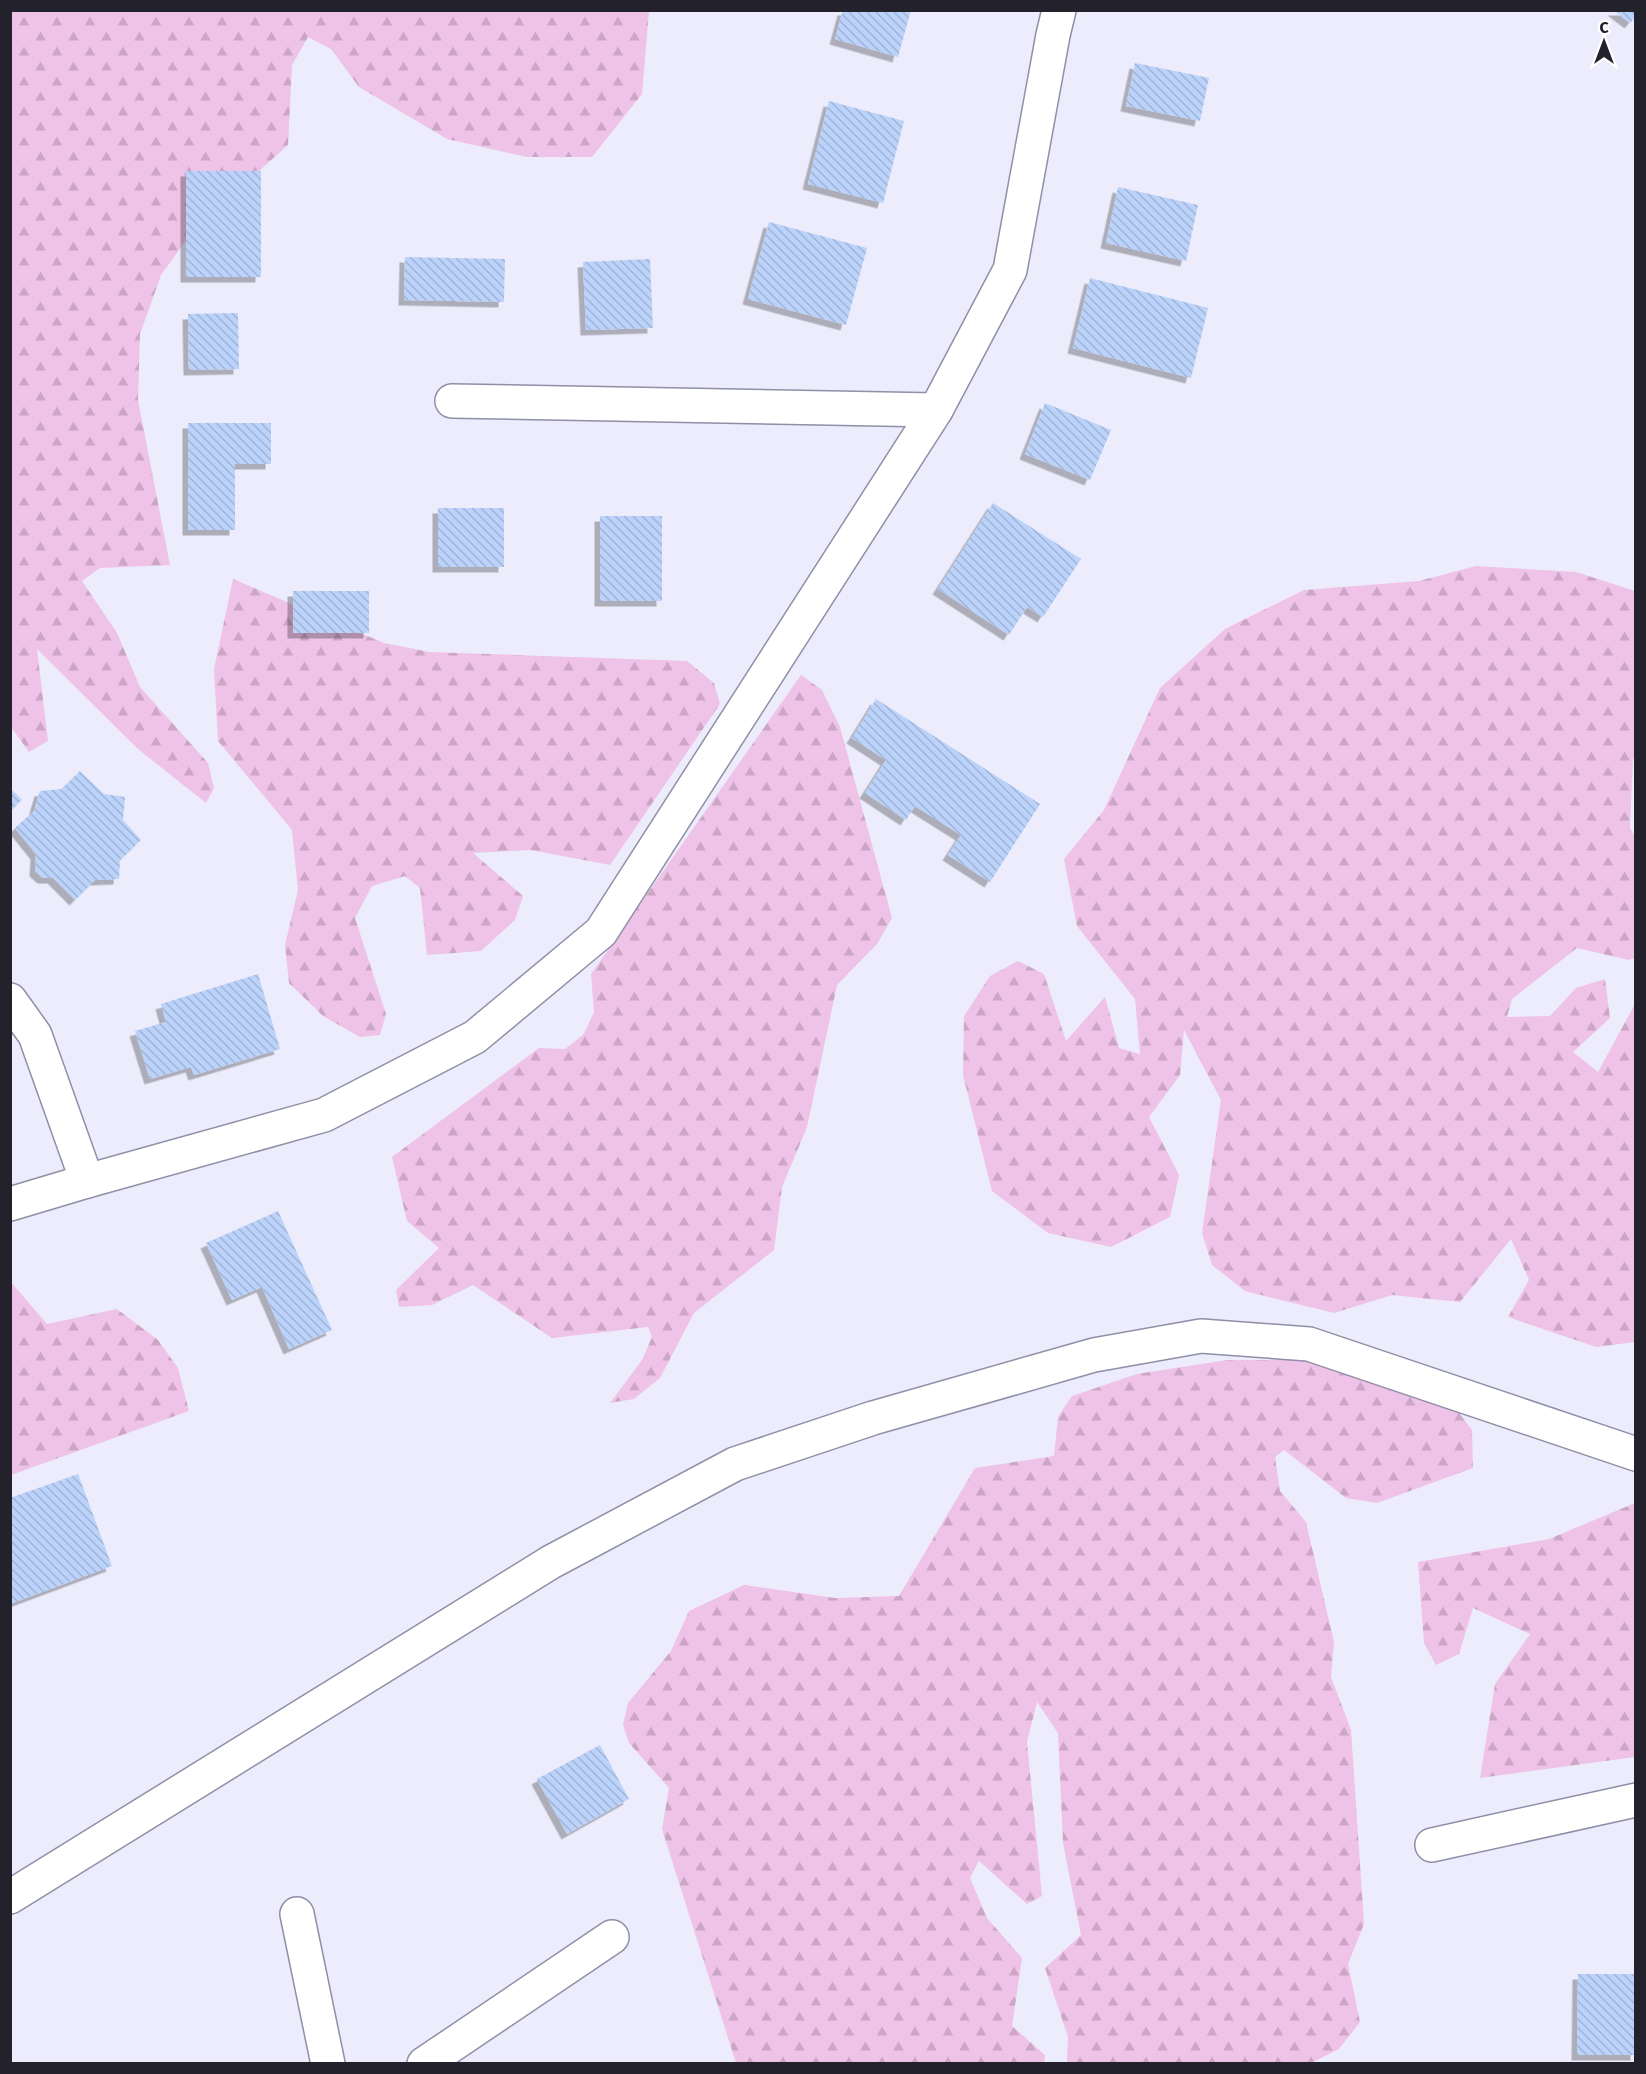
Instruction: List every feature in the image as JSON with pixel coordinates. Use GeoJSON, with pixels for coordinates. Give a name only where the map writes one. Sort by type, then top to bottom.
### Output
{"type":"FeatureCollection","features":[{"type":"Feature","properties":{"kind":"street"},"geometry":{"type":"LineString","coordinates":[[10,1204],[324,1115],[475,1037],[600,932],[936,410],[1010,270],[1059,10]]}},
{"type":"Feature","properties":{"kind":"street"},"geometry":{"type":"LineString","coordinates":[[452,401],[936,410]]}},
{"type":"Feature","properties":{"kind":"street"},"geometry":{"type":"LineString","coordinates":[[10,1000],[35,1035],[87,1181]]}},
{"type":"Feature","properties":{"kind":"street"},"geometry":{"type":"LineString","coordinates":[[10,1897],[550,1562],[735,1464],[873,1418],[1094,1355],[1201,1336],[1309,1344],[1635,1454]]}},
{"type":"Feature","properties":{"kind":"street"},"geometry":{"type":"LineString","coordinates":[[1432,1845],[1635,1800]]}},
{"type":"Feature","properties":{"kind":"street"},"geometry":{"type":"LineString","coordinates":[[297,1914],[328,2064]]}},
{"type":"Feature","properties":{"kind":"street"},"geometry":{"type":"LineString","coordinates":[[424,2064],[612,1937]]}},
{"type":"Feature","properties":{"kind":"green space"},"geometry":{"type":"Polygon","coordinates":[[[11,11],[649,11],[642,94],[592,157],[527,157],[447,139],[359,87],[331,49],[308,37],[292,65],[288,145],[194,229],[161,275],[140,334],[138,400],[170,565],[100,568],[82,581],[117,633],[140,687],[208,763],[214,788],[206,803],[138,749],[37,649],[48,741],[29,752],[11,727],[11,11]]]}},
{"type":"Feature","properties":{"kind":"green space"},"geometry":{"type":"Polygon","coordinates":[[[1476,566],[1576,572],[1635,591],[1636,761],[1633,758],[1630,828],[1636,839],[1635,958],[1629,960],[1577,948],[1512,999],[1507,1017],[1550,1016],[1576,988],[1605,979],[1610,1018],[1573,1052],[1598,1072],[1635,1004],[1635,1342],[1596,1347],[1508,1317],[1529,1280],[1511,1239],[1460,1302],[1392,1295],[1334,1313],[1245,1291],[1212,1265],[1202,1233],[1221,1100],[1184,1030],[1180,1075],[1149,1117],[1179,1175],[1170,1217],[1111,1247],[1048,1233],[992,1191],[963,1075],[964,1016],[990,976],[1018,961],[1044,974],[1066,1041],[1105,997],[1119,1048],[1140,1054],[1135,999],[1077,926],[1064,859],[1104,810],[1160,688],[1225,629],[1304,590],[1419,581],[1476,566]]]}},
{"type":"Feature","properties":{"kind":"green space"},"geometry":{"type":"Polygon","coordinates":[[[233,579],[384,643],[429,652],[687,661],[714,683],[720,704],[610,865],[531,850],[473,853],[523,896],[515,920],[481,951],[427,955],[420,888],[405,876],[372,886],[355,918],[386,1014],[380,1035],[360,1037],[323,1016],[289,983],[285,945],[298,890],[292,830],[218,741],[214,669],[233,579]]]}},
{"type":"Feature","properties":{"kind":"green space"},"geometry":{"type":"Polygon","coordinates":[[[801,675],[822,690],[840,727],[892,918],[877,944],[837,985],[807,1127],[782,1187],[774,1250],[694,1313],[660,1378],[634,1399],[610,1403],[642,1360],[652,1337],[648,1327],[552,1338],[473,1285],[432,1305],[399,1307],[396,1290],[439,1248],[407,1221],[392,1157],[539,1048],[565,1049],[584,1034],[594,1012],[591,974],[801,675]]]}},
{"type":"Feature","properties":{"kind":"green space"},"geometry":{"type":"Polygon","coordinates":[[[10,1281],[47,1324],[117,1309],[158,1340],[178,1368],[189,1411],[11,1475],[10,1281]]]}},
{"type":"Feature","properties":{"kind":"green space"},"geometry":{"type":"Polygon","coordinates":[[[1227,1360],[1389,1360],[1434,1380],[1472,1430],[1473,1468],[1377,1503],[1346,1498],[1284,1450],[1275,1457],[1280,1491],[1306,1522],[1334,1642],[1331,1677],[1351,1730],[1364,1924],[1348,1964],[1360,2022],[1339,2049],[1311,2063],[1067,2063],[1068,2037],[1045,1968],[1081,1935],[1063,1843],[1058,1733],[1037,1702],[1027,1742],[1042,1896],[1027,1904],[979,1861],[970,1878],[987,1918],[1022,1958],[1012,2026],[1045,2055],[1044,2063],[736,2063],[662,1829],[669,1788],[629,1743],[623,1725],[628,1703],[671,1651],[689,1611],[744,1585],[835,1598],[899,1596],[975,1468],[1054,1456],[1058,1417],[1072,1396],[1137,1374],[1227,1360]]]}},
{"type":"Feature","properties":{"kind":"green space"},"geometry":{"type":"Polygon","coordinates":[[[1635,1503],[1635,1757],[1480,1778],[1495,1684],[1530,1634],[1473,1608],[1459,1654],[1436,1665],[1424,1643],[1418,1562],[1549,1539],[1635,1503]]]}},
{"type":"Feature","properties":{"kind":"building"},"geometry":{"type":"Polygon","coordinates":[[[843,10],[911,10],[898,57],[835,39],[843,10]]]}},
{"type":"Feature","properties":{"kind":"building"},"geometry":{"type":"Polygon","coordinates":[[[1613,10],[1636,10],[1636,16],[1630,23],[1613,10]]]}},
{"type":"Feature","properties":{"kind":"building"},"geometry":{"type":"Polygon","coordinates":[[[1135,63],[1209,78],[1200,121],[1126,106],[1135,63]]]}},
{"type":"Feature","properties":{"kind":"building"},"geometry":{"type":"Polygon","coordinates":[[[829,101],[904,121],[883,203],[808,184],[829,101]]]}},
{"type":"Feature","properties":{"kind":"building"},"geometry":{"type":"Polygon","coordinates":[[[186,171],[261,171],[261,277],[186,277],[186,171]]]}},
{"type":"Feature","properties":{"kind":"building"},"geometry":{"type":"Polygon","coordinates":[[[1118,187],[1198,205],[1186,261],[1106,243],[1118,187]]]}},
{"type":"Feature","properties":{"kind":"building"},"geometry":{"type":"Polygon","coordinates":[[[769,222],[867,248],[846,325],[748,299],[769,222]]]}},
{"type":"Feature","properties":{"kind":"building"},"geometry":{"type":"Polygon","coordinates":[[[405,257],[505,259],[504,302],[404,300],[405,257]]]}},
{"type":"Feature","properties":{"kind":"building"},"geometry":{"type":"Polygon","coordinates":[[[650,259],[653,328],[586,330],[583,262],[650,259]]]}},
{"type":"Feature","properties":{"kind":"building"},"geometry":{"type":"Polygon","coordinates":[[[1090,278],[1208,308],[1191,378],[1073,348],[1090,278]]]}},
{"type":"Feature","properties":{"kind":"building"},"geometry":{"type":"Polygon","coordinates":[[[238,313],[239,369],[189,370],[188,314],[238,313]]]}},
{"type":"Feature","properties":{"kind":"building"},"geometry":{"type":"Polygon","coordinates":[[[1045,403],[1111,430],[1090,480],[1025,454],[1045,403]]]}},
{"type":"Feature","properties":{"kind":"building"},"geometry":{"type":"Polygon","coordinates":[[[188,423],[271,423],[271,464],[235,464],[235,530],[188,530],[188,423]]]}},
{"type":"Feature","properties":{"kind":"building"},"geometry":{"type":"Polygon","coordinates":[[[993,503],[1081,559],[1043,617],[1027,607],[1009,635],[938,589],[993,503]]]}},
{"type":"Feature","properties":{"kind":"building"},"geometry":{"type":"Polygon","coordinates":[[[438,508],[504,508],[504,567],[438,567],[438,508]]]}},
{"type":"Feature","properties":{"kind":"building"},"geometry":{"type":"Polygon","coordinates":[[[600,516],[662,516],[662,601],[600,601],[600,516]]]}},
{"type":"Feature","properties":{"kind":"building"},"geometry":{"type":"Polygon","coordinates":[[[293,591],[369,591],[369,633],[293,633],[293,591]]]}},
{"type":"Feature","properties":{"kind":"building"},"geometry":{"type":"Polygon","coordinates":[[[876,699],[1040,804],[990,882],[948,855],[961,835],[915,806],[906,820],[865,793],[886,760],[852,738],[876,699]]]}},
{"type":"Feature","properties":{"kind":"building"},"geometry":{"type":"Polygon","coordinates":[[[80,771],[104,794],[125,797],[123,820],[141,840],[120,860],[119,879],[95,880],[75,900],[53,878],[43,878],[35,871],[36,854],[15,828],[34,811],[40,791],[62,789],[80,771]]]}},
{"type":"Feature","properties":{"kind":"building"},"geometry":{"type":"Polygon","coordinates":[[[10,788],[22,800],[10,810],[10,788]]]}},
{"type":"Feature","properties":{"kind":"building"},"geometry":{"type":"Polygon","coordinates":[[[258,974],[280,1049],[194,1075],[191,1067],[150,1079],[135,1031],[166,1022],[161,1004],[258,974]]]}},
{"type":"Feature","properties":{"kind":"building"},"geometry":{"type":"Polygon","coordinates":[[[278,1211],[332,1330],[289,1349],[262,1287],[232,1300],[206,1243],[278,1211]]]}},
{"type":"Feature","properties":{"kind":"building"},"geometry":{"type":"Polygon","coordinates":[[[78,1474],[112,1566],[10,1604],[10,1498],[78,1474]]]}},
{"type":"Feature","properties":{"kind":"building"},"geometry":{"type":"Polygon","coordinates":[[[600,1745],[629,1799],[567,1834],[537,1779],[600,1745]]]}},
{"type":"Feature","properties":{"kind":"building"},"geometry":{"type":"Polygon","coordinates":[[[1578,1974],[1636,1974],[1636,2055],[1577,2055],[1578,1974]]]}}]}
